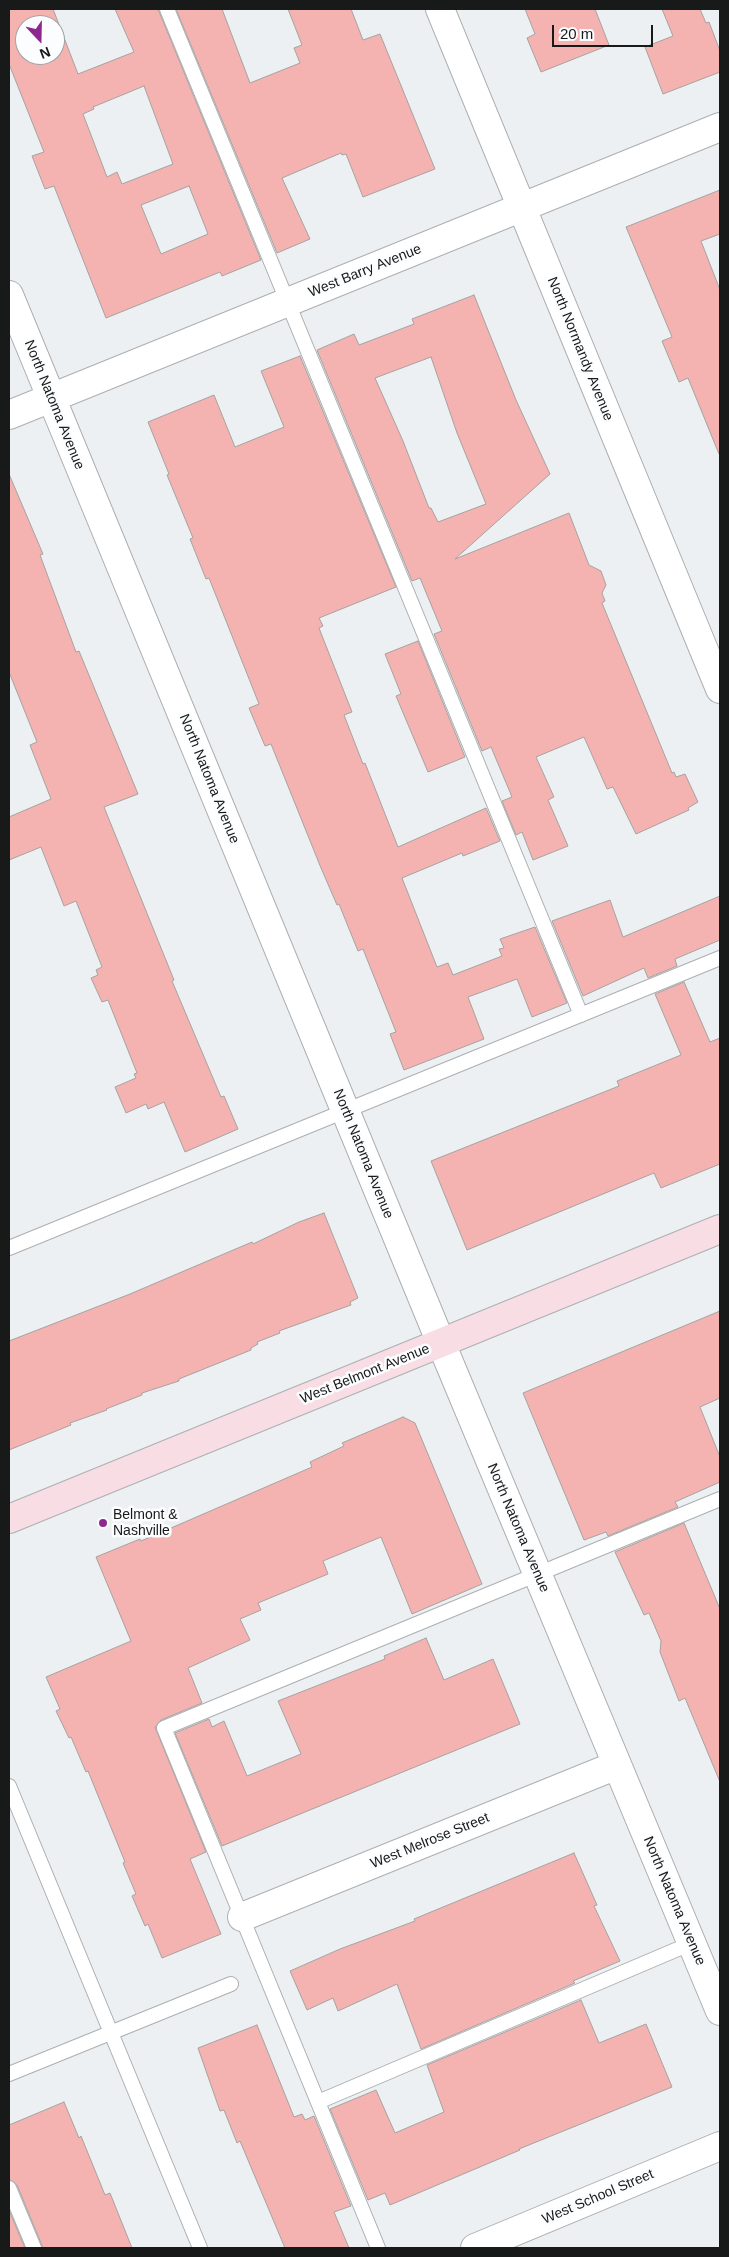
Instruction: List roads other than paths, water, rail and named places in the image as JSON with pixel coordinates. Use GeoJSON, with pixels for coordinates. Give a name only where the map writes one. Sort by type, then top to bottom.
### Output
{"type":"FeatureCollection","features":[{"type":"Feature","properties":{"kind":"main road","name":"West Belmont Avenue"},"geometry":{"type":"LineString","coordinates":[[9,1519],[720,1229]]}},
{"type":"Feature","properties":{"kind":"street","name":"North Normandy Avenue"},"geometry":{"type":"LineString","coordinates":[[440,9],[720,690]]}},
{"type":"Feature","properties":{"kind":"street","name":"West Barry Avenue"},"geometry":{"type":"LineString","coordinates":[[9,415],[720,127]]}},
{"type":"Feature","properties":{"kind":"street","name":"North Natoma Avenue"},"geometry":{"type":"LineString","coordinates":[[9,295],[441,1343],[720,2012]]}},
{"type":"Feature","properties":{"kind":"street","name":"West Melrose Street"},"geometry":{"type":"LineString","coordinates":[[242,1917],[617,1765]]}},
{"type":"Feature","properties":{"kind":"street","name":"West School Street"},"geometry":{"type":"LineString","coordinates":[[475,2248],[720,2146]]}},
{"type":"Feature","properties":{"kind":"lane"},"geometry":{"type":"LineString","coordinates":[[167,9],[581,1015]]}},
{"type":"Feature","properties":{"kind":"lane"},"geometry":{"type":"LineString","coordinates":[[9,1248],[720,958]]}},
{"type":"Feature","properties":{"kind":"lane"},"geometry":{"type":"LineString","coordinates":[[378,2248],[164,1728],[720,1499]]}},
{"type":"Feature","properties":{"kind":"lane"},"geometry":{"type":"LineString","coordinates":[[9,1786],[200,2248]]}},
{"type":"Feature","properties":{"kind":"lane"},"geometry":{"type":"LineString","coordinates":[[318,2102],[692,1943]]}},
{"type":"Feature","properties":{"kind":"lane"},"geometry":{"type":"LineString","coordinates":[[9,2074],[231,1984]]}},
{"type":"Feature","properties":{"kind":"lane"},"geometry":{"type":"LineString","coordinates":[[9,2188],[34,2248]]}},
{"type":"Feature","properties":{"kind":"place","name":"Belmont & Nashville"},"geometry":{"type":"Point","coordinates":[103,1523]}}]}
